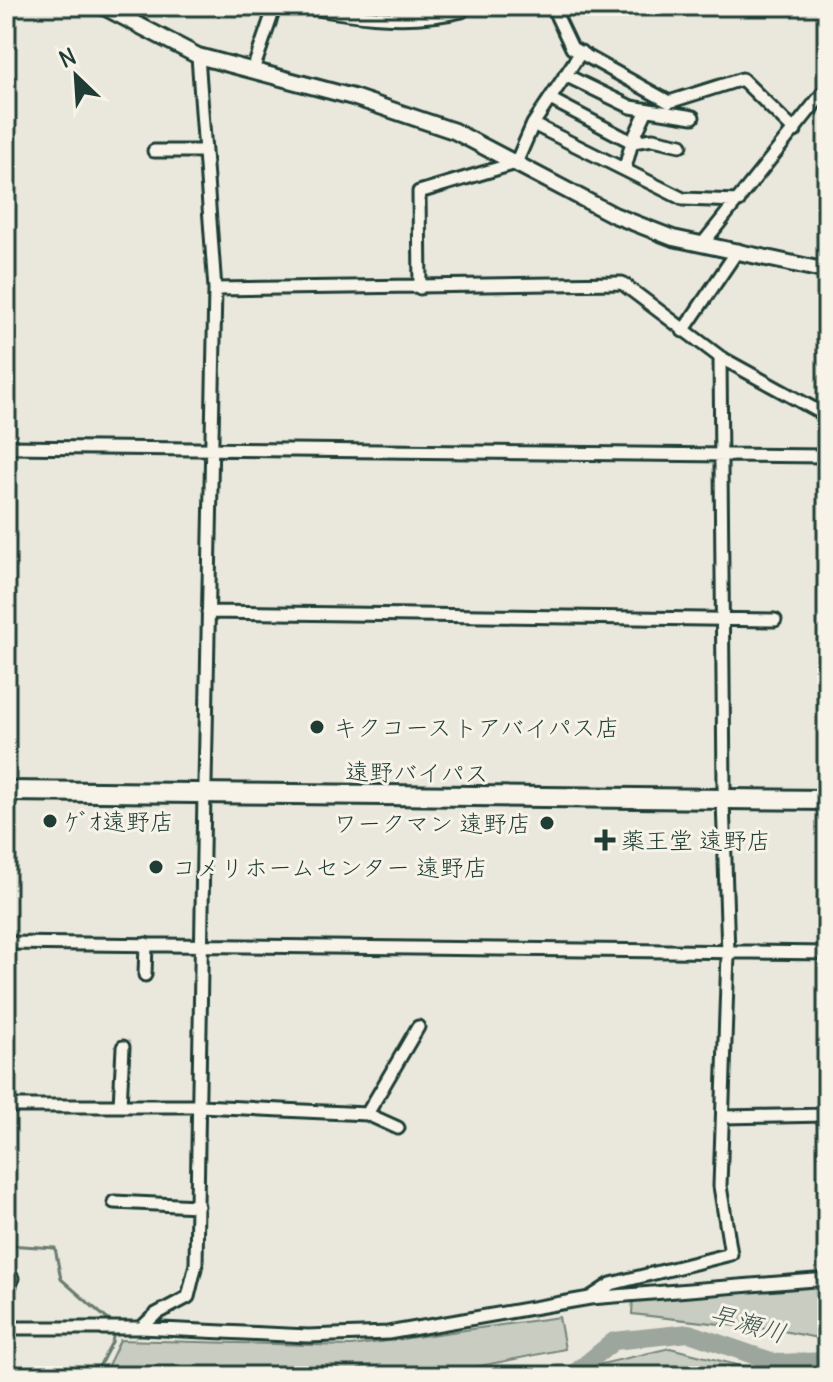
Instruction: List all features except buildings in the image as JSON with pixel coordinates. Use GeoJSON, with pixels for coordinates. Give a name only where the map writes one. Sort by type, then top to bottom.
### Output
{"type":"FeatureCollection","features":[{"type":"Feature","properties":{"kind":"highway","name":"遠野バイパス"},"geometry":{"type":"LineString","coordinates":[[6,781],[204,788],[724,794],[827,800]]}},
{"type":"Feature","properties":{"kind":"highway","name":"遠野バイパス"},"geometry":{"type":"LineString","coordinates":[[6,791],[204,788]]}},
{"type":"Feature","properties":{"kind":"highway","name":"遠野バイパス"},"geometry":{"type":"LineString","coordinates":[[724,794],[827,789]]}},
{"type":"Feature","properties":{"kind":"street"},"geometry":{"type":"LineString","coordinates":[[102,6],[198,56],[420,118],[430,125],[454,131],[614,215],[673,238],[704,242],[827,271]]}},
{"type":"Feature","properties":{"kind":"street"},"geometry":{"type":"LineString","coordinates":[[253,70],[275,6]]}},
{"type":"Feature","properties":{"kind":"street"},"geometry":{"type":"LineString","coordinates":[[300,6],[350,16],[462,11],[461,6]]}},
{"type":"Feature","properties":{"kind":"street"},"geometry":{"type":"LineString","coordinates":[[552,6],[572,48],[669,102],[742,79],[795,131]]}},
{"type":"Feature","properties":{"kind":"street"},"geometry":{"type":"LineString","coordinates":[[420,288],[419,192],[516,163],[533,124],[581,52]]}},
{"type":"Feature","properties":{"kind":"street"},"geometry":{"type":"LineString","coordinates":[[141,1328],[156,1314],[188,1297],[196,1264],[215,289],[198,56]]}},
{"type":"Feature","properties":{"kind":"street"},"geometry":{"type":"LineString","coordinates":[[565,75],[631,107],[693,117]]}},
{"type":"Feature","properties":{"kind":"street"},"geometry":{"type":"LineString","coordinates":[[704,242],[827,88]]}},
{"type":"Feature","properties":{"kind":"street"},"geometry":{"type":"LineString","coordinates":[[550,99],[632,142],[653,139],[681,145]]}},
{"type":"Feature","properties":{"kind":"street"},"geometry":{"type":"LineString","coordinates":[[625,168],[632,142],[647,110]]}},
{"type":"Feature","properties":{"kind":"street"},"geometry":{"type":"LineString","coordinates":[[533,124],[683,199],[739,201]]}},
{"type":"Feature","properties":{"kind":"street"},"geometry":{"type":"LineString","coordinates":[[154,151],[205,151]]}},
{"type":"Feature","properties":{"kind":"street"},"geometry":{"type":"LineString","coordinates":[[683,331],[738,250]]}},
{"type":"Feature","properties":{"kind":"street"},"geometry":{"type":"LineString","coordinates":[[215,289],[622,283],[720,357],[827,416]]}},
{"type":"Feature","properties":{"kind":"street"},"geometry":{"type":"LineString","coordinates":[[590,1298],[611,1284],[731,1254],[720,1186],[728,954],[720,357]]}},
{"type":"Feature","properties":{"kind":"street"},"geometry":{"type":"LineString","coordinates":[[6,447],[827,456]]}},
{"type":"Feature","properties":{"kind":"street"},"geometry":{"type":"LineString","coordinates":[[208,612],[775,620]]}},
{"type":"Feature","properties":{"kind":"street"},"geometry":{"type":"LineString","coordinates":[[6,943],[827,953]]}},
{"type":"Feature","properties":{"kind":"street"},"geometry":{"type":"LineString","coordinates":[[145,975],[146,944]]}},
{"type":"Feature","properties":{"kind":"street"},"geometry":{"type":"LineString","coordinates":[[367,1114],[418,1027]]}},
{"type":"Feature","properties":{"kind":"street"},"geometry":{"type":"LineString","coordinates":[[120,1106],[123,1047]]}},
{"type":"Feature","properties":{"kind":"street"},"geometry":{"type":"LineString","coordinates":[[6,1106],[200,1106],[367,1114],[398,1128]]}},
{"type":"Feature","properties":{"kind":"street"},"geometry":{"type":"LineString","coordinates":[[723,1117],[827,1115]]}},
{"type":"Feature","properties":{"kind":"street"},"geometry":{"type":"LineString","coordinates":[[114,1202],[198,1206]]}},
{"type":"Feature","properties":{"kind":"street"},"geometry":{"type":"LineString","coordinates":[[6,1298],[12,1278]]}},
{"type":"Feature","properties":{"kind":"street"},"geometry":{"type":"LineString","coordinates":[[6,1328],[141,1328],[308,1336],[388,1333],[590,1298],[827,1279]]}},
{"type":"Feature","properties":{"kind":"shaded area"},"geometry":{"type":"Polygon","coordinates":[[[827,1284],[827,1340],[783,1331],[632,1314],[633,1296],[827,1284]]]}},
{"type":"Feature","properties":{"kind":"shaded area"},"geometry":{"type":"Polygon","coordinates":[[[559,1317],[565,1349],[430,1376],[103,1376],[120,1340],[351,1346],[559,1317]]]}},
{"type":"Feature","properties":{"kind":"shaded area"},"geometry":{"type":"Polygon","coordinates":[[[670,1348],[772,1374],[827,1376],[591,1376],[597,1365],[670,1348]]]}},
{"type":"Feature","properties":{"kind":"waterway"},"geometry":{"type":"LineString","coordinates":[[6,1245],[55,1248],[61,1279],[114,1325]]}},
{"type":"Feature","properties":{"kind":"waterway"},"geometry":{"type":"LineString","coordinates":[[94,1376],[114,1333]]}},
{"type":"Feature","properties":{"kind":"waterway","name":"早瀬川"},"geometry":{"type":"LineString","coordinates":[[571,1376],[614,1341],[689,1333],[777,1363],[827,1361]]}},
{"type":"Feature","properties":{"kind":"place","name":"キクコーストアバイパス店"},"geometry":{"type":"Point","coordinates":[317,727]}},
{"type":"Feature","properties":{"kind":"place","name":"ｹﾞｵ遠野店"},"geometry":{"type":"Point","coordinates":[50,821]}},
{"type":"Feature","properties":{"kind":"place","name":"ワークマン 遠野店"},"geometry":{"type":"Point","coordinates":[547,823]}},
{"type":"Feature","properties":{"kind":"place","name":"薬王堂 遠野店"},"geometry":{"type":"Point","coordinates":[605,840]}},
{"type":"Feature","properties":{"kind":"place","name":"コメリホームセンター 遠野店"},"geometry":{"type":"Point","coordinates":[156,867]}}]}
